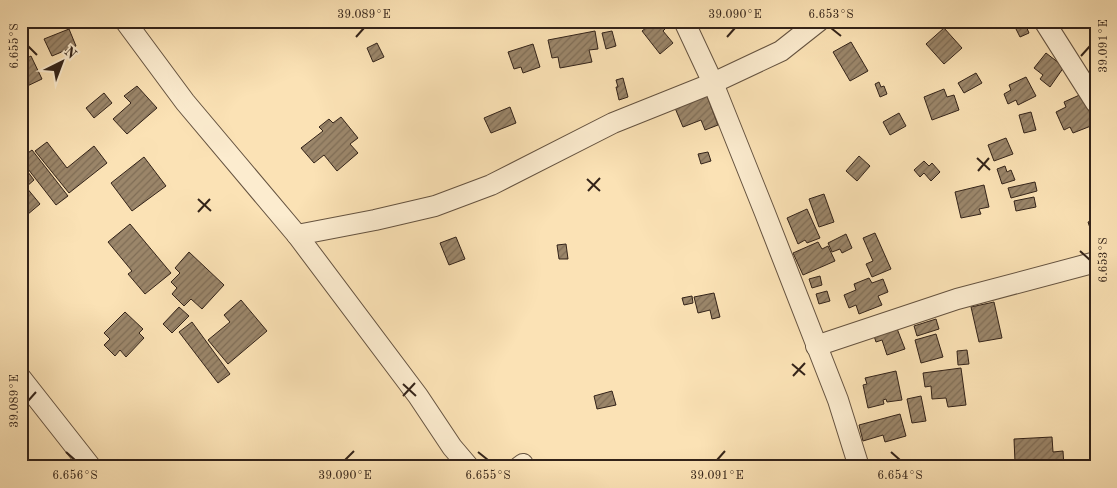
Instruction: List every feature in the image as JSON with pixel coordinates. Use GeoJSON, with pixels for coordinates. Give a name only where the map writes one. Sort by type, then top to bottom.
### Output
{"type":"FeatureCollection","features":[{"type":"Feature","properties":{"kind":"street"},"geometry":{"type":"LineString","coordinates":[[125,21],[185,102],[297,235],[418,396],[452,447],[469,467]]}},
{"type":"Feature","properties":{"kind":"street"},"geometry":{"type":"LineString","coordinates":[[684,21],[714,84],[838,400],[859,467]]}},
{"type":"Feature","properties":{"kind":"street"},"geometry":{"type":"LineString","coordinates":[[297,235],[435,206],[491,185],[613,123],[714,84],[781,51],[819,21]]}},
{"type":"Feature","properties":{"kind":"street"},"geometry":{"type":"LineString","coordinates":[[1044,21],[1092,94]]}},
{"type":"Feature","properties":{"kind":"street"},"geometry":{"type":"LineString","coordinates":[[816,346],[957,299],[1096,262]]}},
{"type":"Feature","properties":{"kind":"street"},"geometry":{"type":"LineString","coordinates":[[21,378],[90,467]]}},
{"type":"Feature","properties":{"kind":"building"},"geometry":{"type":"Polygon","coordinates":[[[655,21],[659,21],[665,29],[663,31],[673,43],[660,54],[642,31],[655,21]]]}},
{"type":"Feature","properties":{"kind":"building"},"geometry":{"type":"Polygon","coordinates":[[[1012,21],[1034,21],[1026,26],[1029,33],[1020,37],[1012,21]]]}},
{"type":"Feature","properties":{"kind":"building"},"geometry":{"type":"Polygon","coordinates":[[[944,28],[962,48],[944,64],[926,44],[944,28]]]}},
{"type":"Feature","properties":{"kind":"building"},"geometry":{"type":"Polygon","coordinates":[[[69,29],[76,46],[52,56],[44,39],[69,29]]]}},
{"type":"Feature","properties":{"kind":"building"},"geometry":{"type":"Polygon","coordinates":[[[595,31],[598,49],[589,50],[592,62],[560,68],[558,57],[552,58],[548,40],[595,31]]]}},
{"type":"Feature","properties":{"kind":"building"},"geometry":{"type":"Polygon","coordinates":[[[612,31],[616,46],[606,49],[602,33],[612,31]]]}},
{"type":"Feature","properties":{"kind":"building"},"geometry":{"type":"Polygon","coordinates":[[[851,42],[868,71],[850,81],[833,52],[851,42]]]}},
{"type":"Feature","properties":{"kind":"building"},"geometry":{"type":"Polygon","coordinates":[[[377,43],[384,57],[373,62],[367,48],[377,43]]]}},
{"type":"Feature","properties":{"kind":"building"},"geometry":{"type":"Polygon","coordinates":[[[533,44],[540,67],[523,73],[521,67],[514,69],[508,52],[533,44]]]}},
{"type":"Feature","properties":{"kind":"building"},"geometry":{"type":"Polygon","coordinates":[[[1046,53],[1064,67],[1050,87],[1040,79],[1043,75],[1034,68],[1046,53]]]}},
{"type":"Feature","properties":{"kind":"building"},"geometry":{"type":"Polygon","coordinates":[[[31,56],[42,79],[21,89],[21,61],[31,56]]]}},
{"type":"Feature","properties":{"kind":"building"},"geometry":{"type":"Polygon","coordinates":[[[976,73],[982,83],[964,93],[958,83],[976,73]]]}},
{"type":"Feature","properties":{"kind":"building"},"geometry":{"type":"Polygon","coordinates":[[[1026,77],[1036,96],[1018,105],[1016,100],[1008,104],[1004,94],[1011,90],[1009,85],[1026,77]]]}},
{"type":"Feature","properties":{"kind":"building"},"geometry":{"type":"Polygon","coordinates":[[[623,78],[628,97],[619,100],[616,80],[623,78]]]}},
{"type":"Feature","properties":{"kind":"building"},"geometry":{"type":"Polygon","coordinates":[[[879,82],[881,87],[884,86],[887,94],[880,97],[875,84],[879,82]]]}},
{"type":"Feature","properties":{"kind":"building"},"geometry":{"type":"Polygon","coordinates":[[[137,86],[157,108],[127,134],[113,119],[131,103],[124,96],[137,86]]]}},
{"type":"Feature","properties":{"kind":"building"},"geometry":{"type":"Polygon","coordinates":[[[944,89],[947,97],[954,95],[959,110],[932,120],[924,97],[944,89]]]}},
{"type":"Feature","properties":{"kind":"building"},"geometry":{"type":"Polygon","coordinates":[[[104,93],[112,103],[94,118],[86,108],[104,93]]]}},
{"type":"Feature","properties":{"kind":"building"},"geometry":{"type":"Polygon","coordinates":[[[1084,93],[1096,118],[1096,124],[1073,133],[1070,127],[1064,130],[1056,112],[1066,107],[1064,102],[1084,93]]]}},
{"type":"Feature","properties":{"kind":"building"},"geometry":{"type":"Polygon","coordinates":[[[707,96],[718,125],[705,130],[701,120],[683,127],[675,108],[707,96]]]}},
{"type":"Feature","properties":{"kind":"building"},"geometry":{"type":"Polygon","coordinates":[[[510,107],[516,123],[491,133],[484,118],[510,107]]]}},
{"type":"Feature","properties":{"kind":"building"},"geometry":{"type":"Polygon","coordinates":[[[1031,112],[1036,130],[1024,133],[1019,115],[1031,112]]]}},
{"type":"Feature","properties":{"kind":"building"},"geometry":{"type":"Polygon","coordinates":[[[899,113],[906,126],[890,135],[883,122],[899,113]]]}},
{"type":"Feature","properties":{"kind":"building"},"geometry":{"type":"Polygon","coordinates":[[[341,117],[358,138],[350,144],[358,153],[337,171],[324,155],[314,163],[301,148],[323,131],[319,127],[329,119],[333,123],[341,117]]]}},
{"type":"Feature","properties":{"kind":"building"},"geometry":{"type":"Polygon","coordinates":[[[1006,138],[1013,154],[994,161],[988,145],[1006,138]]]}},
{"type":"Feature","properties":{"kind":"building"},"geometry":{"type":"Polygon","coordinates":[[[47,142],[67,168],[94,146],[107,163],[69,193],[35,151],[47,142]]]}},
{"type":"Feature","properties":{"kind":"building"},"geometry":{"type":"Polygon","coordinates":[[[32,150],[68,196],[56,205],[21,160],[32,150]]]}},
{"type":"Feature","properties":{"kind":"building"},"geometry":{"type":"Polygon","coordinates":[[[708,152],[711,161],[701,164],[698,154],[708,152]]]}},
{"type":"Feature","properties":{"kind":"building"},"geometry":{"type":"Polygon","coordinates":[[[859,156],[870,166],[857,181],[846,171],[859,156]]]}},
{"type":"Feature","properties":{"kind":"building"},"geometry":{"type":"Polygon","coordinates":[[[144,157],[166,186],[132,211],[111,183],[144,157]]]}},
{"type":"Feature","properties":{"kind":"building"},"geometry":{"type":"Polygon","coordinates":[[[924,161],[929,166],[932,163],[940,172],[931,181],[924,173],[920,177],[914,170],[924,161]]]}},
{"type":"Feature","properties":{"kind":"building"},"geometry":{"type":"Polygon","coordinates":[[[21,163],[34,180],[26,187],[40,204],[21,220],[21,163]]]}},
{"type":"Feature","properties":{"kind":"building"},"geometry":{"type":"Polygon","coordinates":[[[1005,166],[1007,172],[1011,170],[1015,180],[1002,184],[997,169],[1005,166]]]}},
{"type":"Feature","properties":{"kind":"building"},"geometry":{"type":"Polygon","coordinates":[[[1035,182],[1037,191],[1011,198],[1008,188],[1035,182]]]}},
{"type":"Feature","properties":{"kind":"building"},"geometry":{"type":"Polygon","coordinates":[[[984,185],[989,207],[979,209],[981,214],[961,218],[955,192],[984,185]]]}},
{"type":"Feature","properties":{"kind":"building"},"geometry":{"type":"Polygon","coordinates":[[[824,194],[834,222],[819,227],[809,199],[824,194]]]}},
{"type":"Feature","properties":{"kind":"building"},"geometry":{"type":"Polygon","coordinates":[[[1034,197],[1036,207],[1016,211],[1014,201],[1034,197]]]}},
{"type":"Feature","properties":{"kind":"building"},"geometry":{"type":"Polygon","coordinates":[[[807,209],[820,238],[807,243],[805,240],[798,244],[787,218],[807,209]]]}},
{"type":"Feature","properties":{"kind":"building"},"geometry":{"type":"Polygon","coordinates":[[[1096,219],[1096,239],[1094,240],[1088,222],[1096,219]]]}},
{"type":"Feature","properties":{"kind":"building"},"geometry":{"type":"Polygon","coordinates":[[[130,224],[171,273],[145,294],[128,274],[132,271],[108,242],[130,224]]]}},
{"type":"Feature","properties":{"kind":"building"},"geometry":{"type":"Polygon","coordinates":[[[875,233],[891,269],[872,277],[866,264],[873,261],[863,238],[875,233]]]}},
{"type":"Feature","properties":{"kind":"building"},"geometry":{"type":"Polygon","coordinates":[[[846,234],[852,248],[842,253],[840,249],[832,252],[828,243],[846,234]]]}},
{"type":"Feature","properties":{"kind":"building"},"geometry":{"type":"Polygon","coordinates":[[[456,237],[465,259],[449,265],[440,243],[456,237]]]}},
{"type":"Feature","properties":{"kind":"building"},"geometry":{"type":"Polygon","coordinates":[[[818,242],[822,249],[828,246],[835,261],[803,275],[793,253],[818,242]]]}},
{"type":"Feature","properties":{"kind":"building"},"geometry":{"type":"Polygon","coordinates":[[[566,244],[568,259],[559,259],[557,245],[566,244]]]}},
{"type":"Feature","properties":{"kind":"building"},"geometry":{"type":"Polygon","coordinates":[[[189,252],[224,285],[202,309],[191,299],[184,306],[172,294],[177,288],[171,282],[180,273],[175,268],[189,252]]]}},
{"type":"Feature","properties":{"kind":"building"},"geometry":{"type":"Polygon","coordinates":[[[820,276],[822,285],[812,288],[809,279],[820,276]]]}},
{"type":"Feature","properties":{"kind":"building"},"geometry":{"type":"Polygon","coordinates":[[[869,278],[872,283],[883,279],[888,292],[878,296],[882,305],[859,314],[856,305],[849,308],[844,295],[856,290],[854,284],[869,278]]]}},
{"type":"Feature","properties":{"kind":"building"},"geometry":{"type":"Polygon","coordinates":[[[827,291],[830,301],[819,304],[816,294],[827,291]]]}},
{"type":"Feature","properties":{"kind":"building"},"geometry":{"type":"Polygon","coordinates":[[[714,293],[720,317],[712,319],[710,310],[698,313],[694,297],[714,293]]]}},
{"type":"Feature","properties":{"kind":"building"},"geometry":{"type":"Polygon","coordinates":[[[692,296],[693,303],[684,305],[682,298],[692,296]]]}},
{"type":"Feature","properties":{"kind":"building"},"geometry":{"type":"Polygon","coordinates":[[[241,300],[267,331],[228,364],[208,340],[230,322],[224,315],[241,300]]]}},
{"type":"Feature","properties":{"kind":"building"},"geometry":{"type":"Polygon","coordinates":[[[994,302],[1002,338],[979,342],[971,307],[994,302]]]}},
{"type":"Feature","properties":{"kind":"building"},"geometry":{"type":"Polygon","coordinates":[[[179,307],[189,316],[172,333],[163,324],[179,307]]]}},
{"type":"Feature","properties":{"kind":"building"},"geometry":{"type":"Polygon","coordinates":[[[125,312],[143,329],[139,333],[144,338],[126,357],[120,350],[115,356],[104,345],[110,339],[104,333],[125,312]]]}},
{"type":"Feature","properties":{"kind":"building"},"geometry":{"type":"Polygon","coordinates":[[[936,319],[939,329],[917,336],[914,326],[936,319]]]}},
{"type":"Feature","properties":{"kind":"building"},"geometry":{"type":"Polygon","coordinates":[[[192,322],[230,374],[218,383],[179,332],[192,322]]]}},
{"type":"Feature","properties":{"kind":"building"},"geometry":{"type":"Polygon","coordinates":[[[896,326],[905,349],[887,355],[882,340],[876,342],[874,336],[896,326]]]}},
{"type":"Feature","properties":{"kind":"building"},"geometry":{"type":"Polygon","coordinates":[[[936,334],[943,357],[921,363],[915,340],[936,334]]]}},
{"type":"Feature","properties":{"kind":"building"},"geometry":{"type":"Polygon","coordinates":[[[967,350],[969,364],[958,365],[957,351],[967,350]]]}},
{"type":"Feature","properties":{"kind":"building"},"geometry":{"type":"Polygon","coordinates":[[[961,368],[966,405],[948,407],[946,398],[932,399],[931,386],[925,387],[923,373],[961,368]]]}},
{"type":"Feature","properties":{"kind":"building"},"geometry":{"type":"Polygon","coordinates":[[[896,371],[902,400],[887,402],[886,399],[883,400],[884,404],[868,408],[863,385],[867,384],[865,378],[896,371]]]}},
{"type":"Feature","properties":{"kind":"building"},"geometry":{"type":"Polygon","coordinates":[[[612,391],[616,405],[597,409],[594,396],[612,391]]]}},
{"type":"Feature","properties":{"kind":"building"},"geometry":{"type":"Polygon","coordinates":[[[921,396],[926,421],[912,423],[907,399],[921,396]]]}},
{"type":"Feature","properties":{"kind":"building"},"geometry":{"type":"Polygon","coordinates":[[[900,414],[906,436],[885,442],[883,435],[863,441],[859,425],[900,414]]]}},
{"type":"Feature","properties":{"kind":"building"},"geometry":{"type":"Polygon","coordinates":[[[1052,437],[1053,452],[1063,451],[1064,467],[1031,467],[1031,461],[1015,462],[1014,439],[1052,437]]]}},
{"type":"Feature","properties":{"kind":"building"},"geometry":{"type":"Polygon","coordinates":[[[553,460],[554,467],[543,467],[542,462],[553,460]]]}}]}
